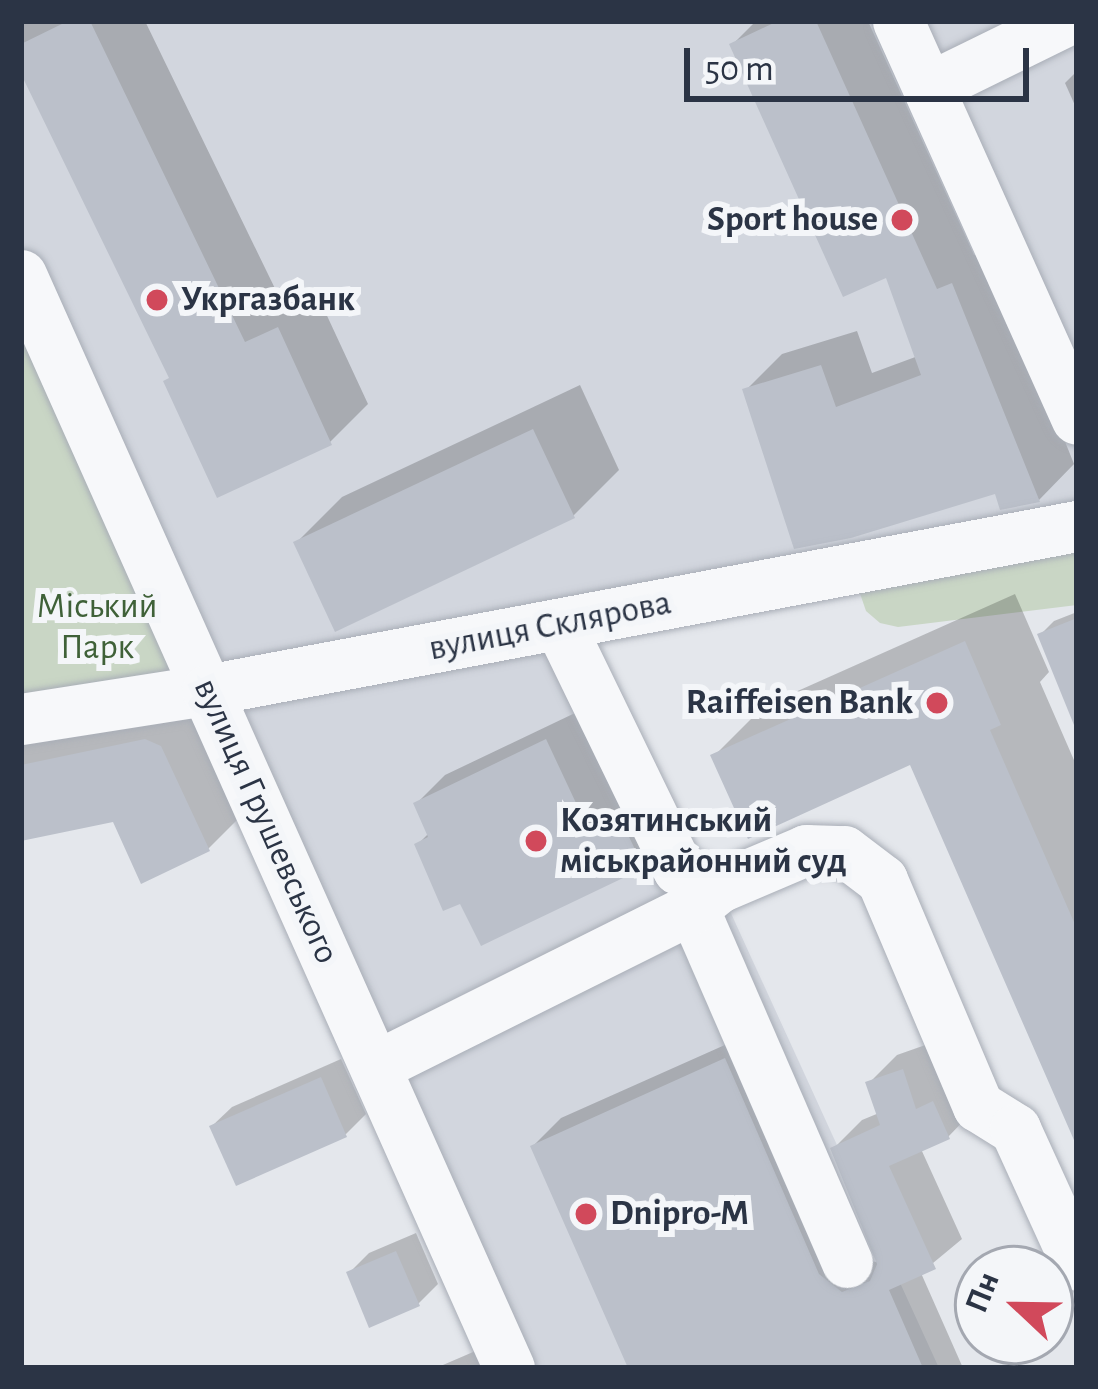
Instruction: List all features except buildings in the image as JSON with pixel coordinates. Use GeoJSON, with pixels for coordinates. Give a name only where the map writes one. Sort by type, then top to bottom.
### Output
{"type":"FeatureCollection","features":[{"type":"Feature","properties":{"kind":"street"},"geometry":{"type":"LineString","coordinates":[[898,21],[1077,419]]}},
{"type":"Feature","properties":{"kind":"street"},"geometry":{"type":"LineString","coordinates":[[928,88],[1065,21]]}},
{"type":"Feature","properties":{"kind":"street","name":"вулиця Грушевського"},"geometry":{"type":"LineString","coordinates":[[21,275],[508,1368]]}},
{"type":"Feature","properties":{"kind":"street","name":"вулиця Склярова"},"geometry":{"type":"LineString","coordinates":[[21,718],[208,690],[1077,526]]}},
{"type":"Feature","properties":{"kind":"street"},"geometry":{"type":"LineString","coordinates":[[560,624],[678,868],[706,898],[847,1262]]}},
{"type":"Feature","properties":{"kind":"street"},"geometry":{"type":"LineString","coordinates":[[376,1066],[806,850],[844,850],[882,880],[979,1106],[1015,1129],[1077,1265]]}},
{"type":"Feature","properties":{"kind":"shaded area"},"geometry":{"type":"Polygon","coordinates":[[[21,21],[1077,21],[1077,526],[561,624],[719,887],[939,1368],[509,1368],[21,278],[21,21]]]}},
{"type":"Feature","properties":{"kind":"green space","name":"Міський Парк"},"geometry":{"type":"Polygon","coordinates":[[[21,278],[207,690],[21,720],[21,278]]]}},
{"type":"Feature","properties":{"kind":"green space"},"geometry":{"type":"Polygon","coordinates":[[[1065,528],[1077,558],[1077,605],[898,627],[880,623],[866,611],[852,570],[1065,528]]]}},
{"type":"Feature","properties":{"kind":"place","name":"Sport house"},"geometry":{"type":"Point","coordinates":[902,220]}},
{"type":"Feature","properties":{"kind":"place","name":"Укргазбанк"},"geometry":{"type":"Point","coordinates":[157,300]}},
{"type":"Feature","properties":{"kind":"place","name":"Raiffeisen Bank"},"geometry":{"type":"Point","coordinates":[937,703]}},
{"type":"Feature","properties":{"kind":"place","name":"Козятинський міськрайонний суд"},"geometry":{"type":"Point","coordinates":[536,841]}},
{"type":"Feature","properties":{"kind":"place","name":"Dnipro-M"},"geometry":{"type":"Point","coordinates":[586,1214]}}]}
